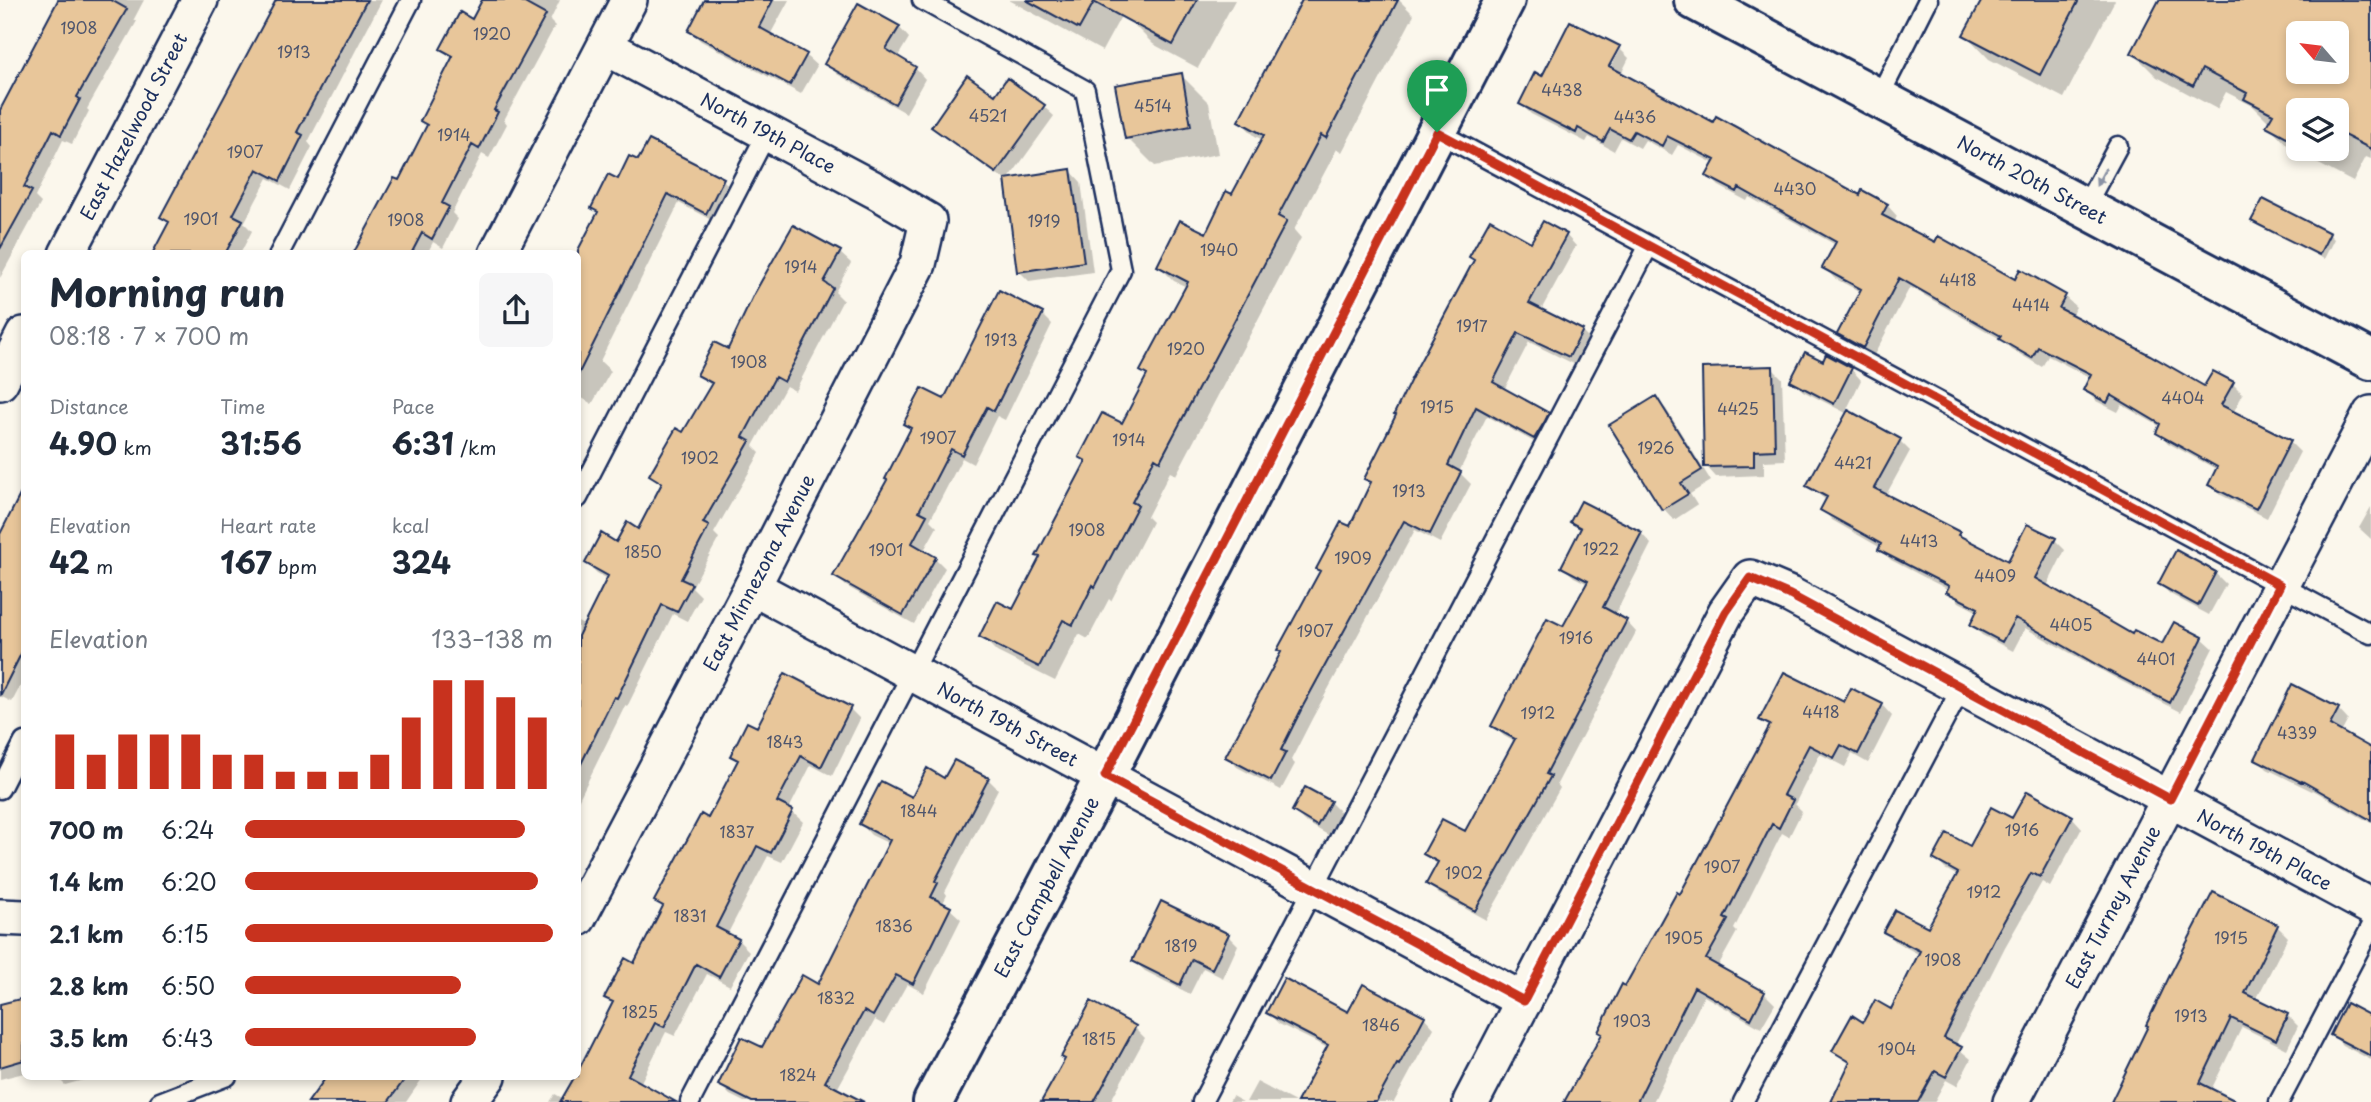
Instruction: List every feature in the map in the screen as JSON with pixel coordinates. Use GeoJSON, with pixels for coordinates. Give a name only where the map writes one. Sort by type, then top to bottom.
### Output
{"type":"FeatureCollection","features":[{"type":"Feature","properties":{"kind":"street","name":"East Hazelwood Street"},"geometry":{"type":"LineString","coordinates":[[69,250],[200,0]]}},
{"type":"Feature","properties":{"kind":"street"},"geometry":{"type":"LineString","coordinates":[[498,250],[629,0]]}},
{"type":"Feature","properties":{"kind":"street","name":"East Campbell Avenue"},"geometry":{"type":"LineString","coordinates":[[933,1102],[1105,776],[1505,0]]}},
{"type":"Feature","properties":{"kind":"street","name":"North 20th Street"},"geometry":{"type":"LineString","coordinates":[[1694,0],[2371,360]]}},
{"type":"Feature","properties":{"kind":"street","name":"North 19th Place"},"geometry":{"type":"LineString","coordinates":[[606,47],[928,221]]}},
{"type":"Feature","properties":{"kind":"street","name":"East Minnezona Avenue"},"geometry":{"type":"LineString","coordinates":[[581,912],[918,264],[928,221]]}},
{"type":"Feature","properties":{"kind":"street"},"geometry":{"type":"LineString","coordinates":[[0,382],[21,341]]}},
{"type":"Feature","properties":{"kind":"street","name":"East Turney Avenue"},"geometry":{"type":"LineString","coordinates":[[2011,1102],[2371,414]]}},
{"type":"Feature","properties":{"kind":"street","name":"North 19th Place"},"geometry":{"type":"LineString","coordinates":[[1524,1001],[1726,612],[1750,578],[1790,595],[2371,907]]}},
{"type":"Feature","properties":{"kind":"street","name":"North 19th Street"},"geometry":{"type":"LineString","coordinates":[[752,587],[1524,1001]]}},
{"type":"Feature","properties":{"kind":"street"},"geometry":{"type":"LineString","coordinates":[[0,917],[21,918]]}},
{"type":"Feature","properties":{"kind":"street"},"geometry":{"type":"LineString","coordinates":[[1471,1102],[1524,1001]]}},
{"type":"Feature","properties":{"kind":"street"},"geometry":{"type":"LineString","coordinates":[[469,1102],[485,1080]]}},
{"type":"Feature","properties":{"kind":"lane"},"geometry":{"type":"LineString","coordinates":[[281,250],[411,0]]}},
{"type":"Feature","properties":{"kind":"lane"},"geometry":{"type":"LineString","coordinates":[[690,1102],[1121,270],[1085,90],[922,0]]}},
{"type":"Feature","properties":{"kind":"lane"},"geometry":{"type":"LineString","coordinates":[[1878,99],[1928,0]]}},
{"type":"Feature","properties":{"kind":"lane"},"geometry":{"type":"LineString","coordinates":[[1437,132],[2371,634]]}},
{"type":"Feature","properties":{"kind":"lane"},"geometry":{"type":"LineString","coordinates":[[581,492],[767,133]]}},
{"type":"Feature","properties":{"kind":"lane"},"geometry":{"type":"LineString","coordinates":[[2085,207],[2118,146]]}},
{"type":"Feature","properties":{"kind":"lane"},"geometry":{"type":"LineString","coordinates":[[1202,1102],[1648,247]]}},
{"type":"Feature","properties":{"kind":"lane"},"geometry":{"type":"LineString","coordinates":[[1743,1102],[1962,687]]}},
{"type":"Feature","properties":{"kind":"lane"},"geometry":{"type":"LineString","coordinates":[[0,789],[21,748]]}},
{"type":"Feature","properties":{"kind":"lane"},"geometry":{"type":"LineString","coordinates":[[2279,1102],[2371,927]]}},
{"type":"Feature","properties":{"kind":"lane"},"geometry":{"type":"LineString","coordinates":[[160,1102],[217,1080]]}},
{"type":"Feature","properties":{"kind":"building"},"geometry":{"type":"Polygon","coordinates":[[[58,0],[111,0],[127,9],[77,97],[80,99],[61,135],[53,130],[24,187],[32,191],[0,249],[0,110],[58,0]]]}},
{"type":"Feature","properties":{"kind":"building"},"geometry":{"type":"Polygon","coordinates":[[[276,0],[367,0],[297,132],[303,135],[280,181],[257,169],[233,215],[243,220],[227,250],[154,250],[169,222],[160,217],[276,0]]]}},
{"type":"Feature","properties":{"kind":"building"},"geometry":{"type":"Polygon","coordinates":[[[482,0],[519,0],[546,15],[494,110],[498,112],[479,149],[472,145],[442,203],[449,207],[432,239],[422,233],[413,250],[355,250],[394,178],[399,180],[427,125],[420,121],[453,56],[440,49],[460,12],[472,19],[482,0]]]}},
{"type":"Feature","properties":{"kind":"building"},"geometry":{"type":"Polygon","coordinates":[[[704,0],[773,0],[759,27],[807,54],[790,85],[688,31],[704,0]]]}},
{"type":"Feature","properties":{"kind":"building"},"geometry":{"type":"Polygon","coordinates":[[[1026,0],[1197,0],[1173,45],[1094,2],[1079,29],[1026,0]]]}},
{"type":"Feature","properties":{"kind":"building"},"geometry":{"type":"Polygon","coordinates":[[[1302,0],[1398,0],[1326,138],[1321,135],[1278,216],[1287,221],[1160,461],[1155,458],[1132,502],[1138,505],[1095,587],[1093,585],[1073,625],[1063,620],[1039,667],[979,637],[997,601],[1013,609],[1040,557],[1036,556],[1086,461],[1079,457],[1102,413],[1122,423],[1147,375],[1140,371],[1188,282],[1157,266],[1180,220],[1206,233],[1226,191],[1232,194],[1264,135],[1238,121],[1302,0]]]}},
{"type":"Feature","properties":{"kind":"building"},"geometry":{"type":"Polygon","coordinates":[[[1982,0],[2079,0],[2040,75],[1963,35],[1982,0]]]}},
{"type":"Feature","properties":{"kind":"building"},"geometry":{"type":"Polygon","coordinates":[[[2159,0],[2371,0],[2371,149],[2349,138],[2349,98],[2286,98],[2286,137],[2266,126],[2273,114],[2244,99],[2247,93],[2202,69],[2193,86],[2131,53],[2159,0]]]}},
{"type":"Feature","properties":{"kind":"building"},"geometry":{"type":"Polygon","coordinates":[[[858,3],[900,26],[886,49],[916,67],[895,104],[824,64],[858,3]]]}},
{"type":"Feature","properties":{"kind":"building"},"geometry":{"type":"Polygon","coordinates":[[[1570,21],[1620,46],[1609,66],[1713,122],[1716,116],[1860,195],[1862,190],[1888,204],[1882,215],[1935,242],[1938,236],[2015,279],[2020,269],[2066,295],[2059,308],[2204,386],[2213,371],[2234,382],[2221,405],[2291,440],[2256,509],[2208,485],[2217,467],[2156,433],[2160,424],[2111,395],[2107,403],[2083,390],[2091,374],[2038,347],[2032,358],[1999,339],[2001,336],[1899,278],[1863,348],[1837,334],[1861,289],[1822,268],[1836,242],[1739,188],[1737,192],[1706,176],[1715,160],[1667,136],[1662,146],[1634,131],[1629,139],[1610,129],[1603,142],[1578,128],[1576,133],[1519,104],[1535,72],[1542,76],[1570,21]]]}},
{"type":"Feature","properties":{"kind":"building"},"geometry":{"type":"Polygon","coordinates":[[[1182,73],[1191,126],[1125,139],[1115,85],[1182,73]]]}},
{"type":"Feature","properties":{"kind":"building"},"geometry":{"type":"Polygon","coordinates":[[[967,75],[995,95],[1007,78],[1045,105],[996,173],[931,127],[967,75]]]}},
{"type":"Feature","properties":{"kind":"building"},"geometry":{"type":"Polygon","coordinates":[[[649,140],[724,178],[706,214],[668,194],[581,369],[581,250],[578,250],[598,212],[591,208],[608,174],[618,179],[629,156],[638,160],[649,140]]]}},
{"type":"Feature","properties":{"kind":"building"},"geometry":{"type":"Polygon","coordinates":[[[1071,169],[1084,262],[1017,272],[1005,179],[1071,169]]]}},
{"type":"Feature","properties":{"kind":"building"},"geometry":{"type":"Polygon","coordinates":[[[2263,199],[2330,233],[2319,255],[2251,221],[2263,199]]]}},
{"type":"Feature","properties":{"kind":"building"},"geometry":{"type":"Polygon","coordinates":[[[1490,219],[1531,242],[1543,221],[1567,234],[1529,303],[1583,330],[1569,357],[1518,333],[1493,382],[1549,413],[1545,421],[1534,439],[1476,407],[1448,465],[1461,472],[1430,534],[1404,521],[1303,706],[1281,750],[1286,752],[1271,781],[1225,757],[1281,652],[1277,650],[1320,571],[1316,569],[1341,522],[1350,526],[1371,482],[1364,479],[1416,369],[1474,260],[1469,257],[1490,219]]]}},
{"type":"Feature","properties":{"kind":"building"},"geometry":{"type":"Polygon","coordinates":[[[793,225],[841,251],[824,282],[833,288],[784,382],[775,377],[743,437],[750,441],[703,523],[709,526],[681,579],[692,584],[677,612],[662,605],[617,698],[614,697],[581,764],[581,630],[608,576],[585,563],[601,533],[616,542],[627,522],[638,529],[662,483],[649,475],[676,428],[683,432],[712,383],[697,375],[714,342],[728,349],[754,294],[793,225]]]}},
{"type":"Feature","properties":{"kind":"building"},"geometry":{"type":"Polygon","coordinates":[[[999,290],[1043,313],[994,411],[987,407],[962,455],[951,449],[919,511],[927,515],[912,543],[936,557],[903,615],[833,576],[887,480],[885,479],[911,428],[903,424],[922,388],[944,399],[999,290]]]}},
{"type":"Feature","properties":{"kind":"building"},"geometry":{"type":"Polygon","coordinates":[[[1805,352],[1823,361],[1826,354],[1852,368],[1834,404],[1790,381],[1805,352]]]}},
{"type":"Feature","properties":{"kind":"building"},"geometry":{"type":"Polygon","coordinates":[[[1773,366],[1775,450],[1754,451],[1754,466],[1704,467],[1702,368],[1773,366]]]}},
{"type":"Feature","properties":{"kind":"building"},"geometry":{"type":"Polygon","coordinates":[[[1656,396],[1702,470],[1681,483],[1688,494],[1662,510],[1609,425],[1656,396]]]}},
{"type":"Feature","properties":{"kind":"building"},"geometry":{"type":"Polygon","coordinates":[[[1848,410],[1901,439],[1874,488],[1960,532],[1958,535],[2008,561],[2027,524],[2056,538],[2035,578],[2132,634],[2134,630],[2162,644],[2174,622],[2203,637],[2170,703],[2015,618],[2002,642],[1970,625],[1978,608],[1946,592],[1949,586],[1878,550],[1881,544],[1820,510],[1827,497],[1806,486],[1848,410]]]}},
{"type":"Feature","properties":{"kind":"building"},"geometry":{"type":"Polygon","coordinates":[[[21,493],[21,654],[0,696],[0,534],[21,493]]]}},
{"type":"Feature","properties":{"kind":"building"},"geometry":{"type":"Polygon","coordinates":[[[1581,501],[1642,532],[1603,607],[1627,620],[1546,774],[1551,776],[1475,911],[1426,884],[1438,862],[1423,854],[1442,819],[1465,831],[1515,739],[1491,726],[1547,618],[1563,626],[1588,581],[1561,567],[1581,528],[1570,522],[1581,501]]]}},
{"type":"Feature","properties":{"kind":"building"},"geometry":{"type":"Polygon","coordinates":[[[2176,550],[2216,572],[2198,606],[2158,584],[2176,550]]]}},
{"type":"Feature","properties":{"kind":"building"},"geometry":{"type":"Polygon","coordinates":[[[1784,672],[1844,702],[1851,688],[1883,704],[1858,754],[1841,745],[1834,758],[1809,745],[1783,795],[1793,800],[1779,828],[1772,824],[1724,918],[1728,920],[1706,959],[1765,992],[1751,1019],[1694,987],[1637,1102],[1564,1102],[1602,1034],[1598,1032],[1622,984],[1625,986],[1677,892],[1680,894],[1770,725],[1759,720],[1784,672]]]}},
{"type":"Feature","properties":{"kind":"building"},"geometry":{"type":"Polygon","coordinates":[[[785,673],[851,707],[821,767],[801,756],[777,802],[793,810],[771,853],[757,846],[716,927],[739,939],[719,977],[696,964],[664,1027],[655,1023],[628,1075],[676,1102],[560,1102],[573,1080],[581,1080],[581,1065],[613,1002],[604,998],[625,958],[634,963],[663,906],[654,901],[701,814],[708,818],[738,760],[730,756],[747,722],[757,727],[785,673]]]}},
{"type":"Feature","properties":{"kind":"building"},"geometry":{"type":"Polygon","coordinates":[[[2292,684],[2339,708],[2330,725],[2371,748],[2371,820],[2302,781],[2255,759],[2292,684]]]}},
{"type":"Feature","properties":{"kind":"building"},"geometry":{"type":"Polygon","coordinates":[[[954,760],[989,778],[935,881],[938,883],[931,897],[951,907],[913,984],[896,975],[873,1016],[864,1011],[825,1082],[864,1102],[752,1102],[718,1085],[741,1037],[762,1047],[802,975],[818,984],[890,840],[859,824],[881,781],[912,797],[927,768],[944,778],[954,760]]]}},
{"type":"Feature","properties":{"kind":"building"},"geometry":{"type":"Polygon","coordinates":[[[1305,787],[1331,801],[1317,826],[1292,811],[1305,787]]]}},
{"type":"Feature","properties":{"kind":"building"},"geometry":{"type":"Polygon","coordinates":[[[2027,791],[2073,816],[2040,877],[2031,873],[1944,1038],[1962,1047],[1946,1077],[1935,1071],[1918,1102],[1831,1102],[1850,1062],[1832,1051],[1852,1015],[1863,1022],[1875,1000],[1891,1009],[1920,951],[1883,932],[1895,910],[1928,927],[1958,873],[1933,859],[1947,833],[1970,846],[1991,807],[2012,818],[2027,791]]]}},
{"type":"Feature","properties":{"kind":"building"},"geometry":{"type":"Polygon","coordinates":[[[2213,892],[2278,925],[2245,993],[2288,1014],[2276,1040],[2231,1018],[2200,1083],[2238,1102],[2111,1102],[2170,975],[2213,892]]]}},
{"type":"Feature","properties":{"kind":"building"},"geometry":{"type":"Polygon","coordinates":[[[1161,901],[1229,934],[1212,969],[1192,959],[1180,985],[1132,961],[1161,901]]]}},
{"type":"Feature","properties":{"kind":"building"},"geometry":{"type":"Polygon","coordinates":[[[1284,978],[1348,1012],[1363,984],[1425,1016],[1376,1102],[1297,1102],[1328,1045],[1266,1013],[1284,978]]]}},
{"type":"Feature","properties":{"kind":"building"},"geometry":{"type":"Polygon","coordinates":[[[21,999],[21,1061],[0,1067],[0,1004],[21,999]]]}},
{"type":"Feature","properties":{"kind":"building"},"geometry":{"type":"Polygon","coordinates":[[[1091,1001],[1136,1026],[1094,1102],[1041,1102],[1065,1059],[1061,1057],[1091,1001]]]}},
{"type":"Feature","properties":{"kind":"building"},"geometry":{"type":"Polygon","coordinates":[[[2346,1003],[2371,1016],[2371,1056],[2330,1035],[2346,1003]]]}},
{"type":"Feature","properties":{"kind":"building"},"geometry":{"type":"Polygon","coordinates":[[[324,1080],[404,1080],[388,1102],[308,1102],[324,1080]]]}},
{"type":"Feature","properties":{"kind":"route"},"geometry":{"type":"LineString","coordinates":[[1437,132],[2280,585],[2170,799],[1790,595],[1750,578],[1726,612],[1524,1001],[1105,776],[1437,132]]}}]}
